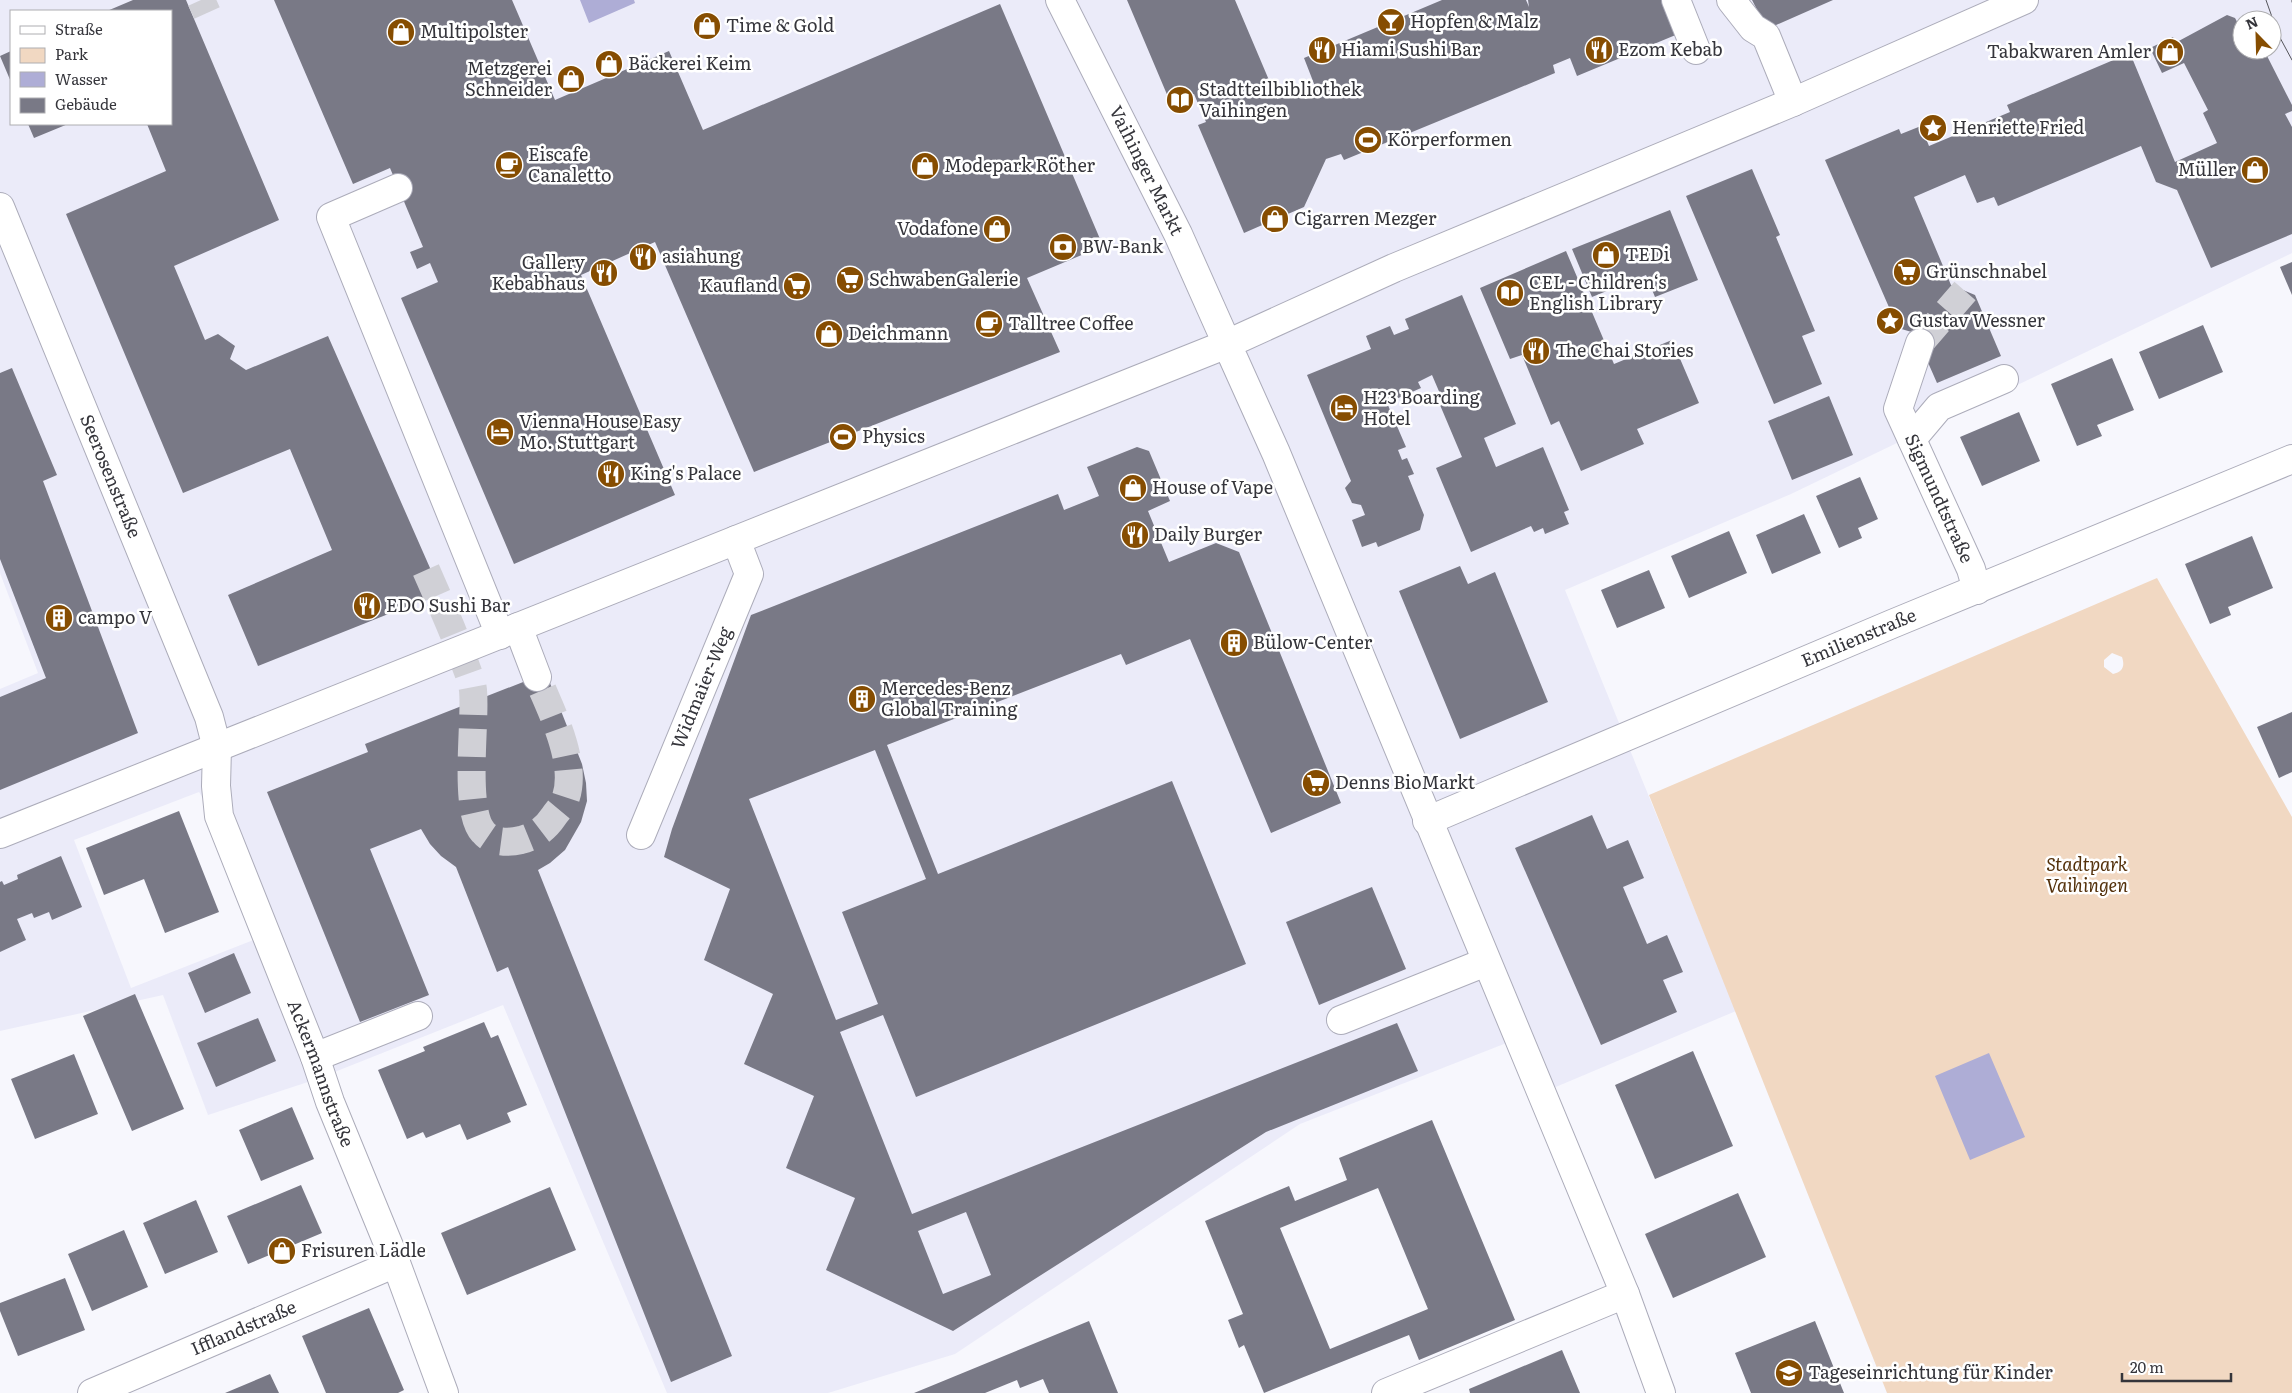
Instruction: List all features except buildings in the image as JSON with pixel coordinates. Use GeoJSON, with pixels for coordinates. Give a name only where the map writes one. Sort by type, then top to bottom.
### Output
{"type":"FeatureCollection","features":[{"type":"Feature","properties":{"kind":"street","name":"Vaihinger Markt"},"geometry":{"type":"LineString","coordinates":[[1060,0],[1178,234],[1276,453],[1427,821],[1625,1294],[1661,1393]]}},
{"type":"Feature","properties":{"kind":"street"},"geometry":{"type":"LineString","coordinates":[[1676,0],[1696,50]]}},
{"type":"Feature","properties":{"kind":"street"},"geometry":{"type":"LineString","coordinates":[[1731,0],[1753,28],[1766,36],[1793,102]]}},
{"type":"Feature","properties":{"kind":"street"},"geometry":{"type":"LineString","coordinates":[[0,834],[1228,344],[1394,268],[1793,102],[2024,0]]}},
{"type":"Feature","properties":{"kind":"street"},"geometry":{"type":"LineString","coordinates":[[398,188],[331,217],[509,631],[537,677]]}},
{"type":"Feature","properties":{"kind":"street","name":"Seerosenstraße"},"geometry":{"type":"LineString","coordinates":[[0,207],[185,657],[209,718],[217,748]]}},
{"type":"Feature","properties":{"kind":"street","name":"Sigmundtstraße"},"geometry":{"type":"LineString","coordinates":[[1920,343],[1898,408],[1970,569],[1977,590]]}},
{"type":"Feature","properties":{"kind":"street"},"geometry":{"type":"LineString","coordinates":[[1912,439],[1939,407],[2004,379]]}},
{"type":"Feature","properties":{"kind":"street","name":"Emilienstraße"},"geometry":{"type":"LineString","coordinates":[[1427,821],[2292,459]]}},
{"type":"Feature","properties":{"kind":"street","name":"Widmaier-Weg"},"geometry":{"type":"LineString","coordinates":[[641,835],[749,574],[736,540]]}},
{"type":"Feature","properties":{"kind":"street","name":"Ackermannstraße"},"geometry":{"type":"LineString","coordinates":[[217,748],[216,786],[220,816],[315,1057],[330,1102],[396,1263],[444,1393]]}},
{"type":"Feature","properties":{"kind":"street"},"geometry":{"type":"LineString","coordinates":[[1341,1020],[1486,962]]}},
{"type":"Feature","properties":{"kind":"street"},"geometry":{"type":"LineString","coordinates":[[315,1057],[418,1016]]}},
{"type":"Feature","properties":{"kind":"street","name":"Ifflandstraße"},"geometry":{"type":"LineString","coordinates":[[92,1393],[396,1263]]}},
{"type":"Feature","properties":{"kind":"street"},"geometry":{"type":"LineString","coordinates":[[1386,1393],[1625,1294]]}},
{"type":"Feature","properties":{"kind":"street"},"geometry":{"type":"LineString","coordinates":[[1429,1393],[1576,1332]]}},
{"type":"Feature","properties":{"kind":"shaded area"},"geometry":{"type":"Polygon","coordinates":[[[0,0],[2292,0],[2292,253],[1791,494],[1565,590],[1736,1011],[1532,1097],[1509,1042],[1300,1124],[955,1354],[828,1393],[667,1393],[503,1005],[317,1079],[208,1115],[163,995],[0,1031],[0,689],[38,673],[0,573],[0,0]],[[199,792],[74,840],[131,988],[261,937],[215,819],[199,792]]]}},
{"type":"Feature","properties":{"kind":"green space","name":"Stadtpark Vaihingen"},"geometry":{"type":"Polygon","coordinates":[[[2157,578],[2292,817],[2292,1393],[1887,1393],[1649,795],[2157,578]],[[2112,653],[2104,660],[2104,667],[2113,674],[2119,672],[2123,666],[2122,657],[2112,653]]]}},
{"type":"Feature","properties":{"kind":"water"},"geometry":{"type":"Polygon","coordinates":[[[580,0],[634,0],[635,3],[589,23],[580,0]]]}},
{"type":"Feature","properties":{"kind":"water"},"geometry":{"type":"Polygon","coordinates":[[[1989,1053],[2025,1137],[1970,1160],[1935,1076],[1989,1053]]]}},
{"type":"Feature","properties":{"kind":"tunnel"},"geometry":{"type":"LineString","coordinates":[[201,0],[207,13]]}},
{"type":"Feature","properties":{"kind":"tunnel"},"geometry":{"type":"LineString","coordinates":[[1920,343],[1965,291]]}},
{"type":"Feature","properties":{"kind":"tunnel"},"geometry":{"type":"LineString","coordinates":[[426,570],[472,683],[473,805],[477,821],[483,832],[496,840],[516,841],[536,834],[548,824],[565,800],[568,786],[566,754],[556,721],[537,677]]}},
{"type":"Feature","properties":{"kind":"tram line"},"geometry":{"type":"LineString","coordinates":[[2266,0],[2278,34],[2292,60]]}},
{"type":"Feature","properties":{"kind":"place","name":"Hopfen & Malz"},"geometry":{"type":"Point","coordinates":[1391,22]}},
{"type":"Feature","properties":{"kind":"place","name":"Time & Gold"},"geometry":{"type":"Point","coordinates":[707,26]}},
{"type":"Feature","properties":{"kind":"place","name":"Multipolster"},"geometry":{"type":"Point","coordinates":[401,32]}},
{"type":"Feature","properties":{"kind":"place","name":"Hiami Sushi Bar"},"geometry":{"type":"Point","coordinates":[1322,50]}},
{"type":"Feature","properties":{"kind":"place","name":"Ezom Kebab"},"geometry":{"type":"Point","coordinates":[1599,50]}},
{"type":"Feature","properties":{"kind":"place","name":"Tabakwaren Amler"},"geometry":{"type":"Point","coordinates":[2170,52]}},
{"type":"Feature","properties":{"kind":"place","name":"Bäckerei Keim"},"geometry":{"type":"Point","coordinates":[609,64]}},
{"type":"Feature","properties":{"kind":"place","name":"Metzgerei Schneider"},"geometry":{"type":"Point","coordinates":[571,79]}},
{"type":"Feature","properties":{"kind":"place","name":"Stadtteilbibliothek Vaihingen"},"geometry":{"type":"Point","coordinates":[1180,100]}},
{"type":"Feature","properties":{"kind":"place","name":"Henriette Fried"},"geometry":{"type":"Point","coordinates":[1933,128]}},
{"type":"Feature","properties":{"kind":"place","name":"Körperformen"},"geometry":{"type":"Point","coordinates":[1368,140]}},
{"type":"Feature","properties":{"kind":"place","name":"Eiscafe Canaletto"},"geometry":{"type":"Point","coordinates":[509,165]}},
{"type":"Feature","properties":{"kind":"place","name":"Modepark Röther"},"geometry":{"type":"Point","coordinates":[925,166]}},
{"type":"Feature","properties":{"kind":"place","name":"Müller"},"geometry":{"type":"Point","coordinates":[2255,170]}},
{"type":"Feature","properties":{"kind":"place","name":"Cigarren Mezger"},"geometry":{"type":"Point","coordinates":[1275,219]}},
{"type":"Feature","properties":{"kind":"place","name":"Vodafone"},"geometry":{"type":"Point","coordinates":[997,229]}},
{"type":"Feature","properties":{"kind":"place","name":"BW-Bank"},"geometry":{"type":"Point","coordinates":[1063,247]}},
{"type":"Feature","properties":{"kind":"place","name":"TEDi"},"geometry":{"type":"Point","coordinates":[1606,255]}},
{"type":"Feature","properties":{"kind":"place","name":"asiahung"},"geometry":{"type":"Point","coordinates":[643,257]}},
{"type":"Feature","properties":{"kind":"place","name":"Grünschnabel"},"geometry":{"type":"Point","coordinates":[1907,272]}},
{"type":"Feature","properties":{"kind":"place","name":"Gallery Kebabhaus"},"geometry":{"type":"Point","coordinates":[604,273]}},
{"type":"Feature","properties":{"kind":"place","name":"SchwabenGalerie"},"geometry":{"type":"Point","coordinates":[850,280]}},
{"type":"Feature","properties":{"kind":"place","name":"Kaufland"},"geometry":{"type":"Point","coordinates":[797,286]}},
{"type":"Feature","properties":{"kind":"place","name":"CEL - Children‘s English Library"},"geometry":{"type":"Point","coordinates":[1510,293]}},
{"type":"Feature","properties":{"kind":"place","name":"Gustav Wessner"},"geometry":{"type":"Point","coordinates":[1890,321]}},
{"type":"Feature","properties":{"kind":"place","name":"Talltree Coffee"},"geometry":{"type":"Point","coordinates":[989,324]}},
{"type":"Feature","properties":{"kind":"place","name":"Deichmann"},"geometry":{"type":"Point","coordinates":[829,334]}},
{"type":"Feature","properties":{"kind":"place","name":"The Chai Stories"},"geometry":{"type":"Point","coordinates":[1536,351]}},
{"type":"Feature","properties":{"kind":"place","name":"H23 Boarding Hotel"},"geometry":{"type":"Point","coordinates":[1344,408]}},
{"type":"Feature","properties":{"kind":"place","name":"Vienna House Easy Mo. Stuttgart"},"geometry":{"type":"Point","coordinates":[500,432]}},
{"type":"Feature","properties":{"kind":"place","name":"Physics"},"geometry":{"type":"Point","coordinates":[843,437]}},
{"type":"Feature","properties":{"kind":"place","name":"King's Palace"},"geometry":{"type":"Point","coordinates":[611,474]}},
{"type":"Feature","properties":{"kind":"place","name":"House of Vape"},"geometry":{"type":"Point","coordinates":[1133,488]}},
{"type":"Feature","properties":{"kind":"place","name":"Daily Burger"},"geometry":{"type":"Point","coordinates":[1135,535]}},
{"type":"Feature","properties":{"kind":"place","name":"EDO Sushi Bar"},"geometry":{"type":"Point","coordinates":[367,606]}},
{"type":"Feature","properties":{"kind":"place","name":"campo V"},"geometry":{"type":"Point","coordinates":[59,618]}},
{"type":"Feature","properties":{"kind":"place","name":"Bülow-Center"},"geometry":{"type":"Point","coordinates":[1234,643]}},
{"type":"Feature","properties":{"kind":"place","name":"Mercedes-Benz Global Training"},"geometry":{"type":"Point","coordinates":[862,699]}},
{"type":"Feature","properties":{"kind":"place","name":"Denns BioMarkt"},"geometry":{"type":"Point","coordinates":[1316,783]}},
{"type":"Feature","properties":{"kind":"place","name":"Frisuren Lädle"},"geometry":{"type":"Point","coordinates":[282,1251]}},
{"type":"Feature","properties":{"kind":"place","name":"Tageseinrichtung für Kinder"},"geometry":{"type":"Point","coordinates":[1789,1373]}}]}
